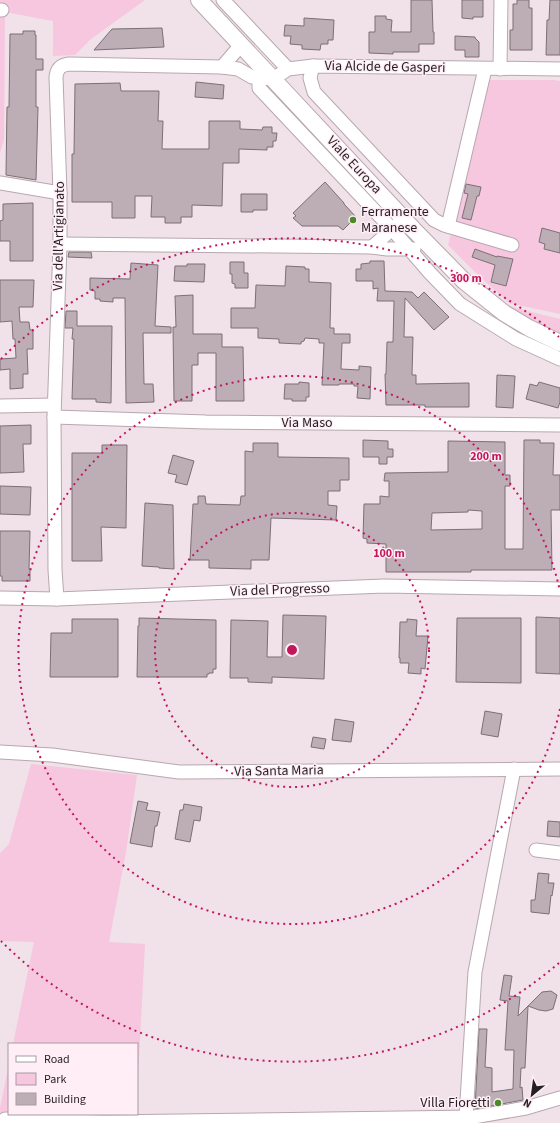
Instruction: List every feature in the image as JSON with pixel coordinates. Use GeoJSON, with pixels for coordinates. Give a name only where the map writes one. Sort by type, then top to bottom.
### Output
{"type":"FeatureCollection","features":[{"type":"Feature","properties":{"kind":"main road","name":"Viale Europa"},"geometry":{"type":"LineString","coordinates":[[199,0],[246,51],[266,78],[398,224],[433,249],[464,282],[504,313],[529,328],[560,343]]}},
{"type":"Feature","properties":{"kind":"street"},"geometry":{"type":"LineString","coordinates":[[223,0],[288,69]]}},
{"type":"Feature","properties":{"kind":"street"},"geometry":{"type":"LineString","coordinates":[[500,0],[500,69]]}},
{"type":"Feature","properties":{"kind":"street"},"geometry":{"type":"LineString","coordinates":[[222,67],[246,51],[247,66],[238,69]]}},
{"type":"Feature","properties":{"kind":"street","name":"Via dell'Artigianato"},"geometry":{"type":"LineString","coordinates":[[57,599],[54,411],[60,244],[60,193],[57,71],[63,64],[222,67]]}},
{"type":"Feature","properties":{"kind":"street"},"geometry":{"type":"LineString","coordinates":[[313,66],[310,78],[314,92],[434,220],[448,226],[512,246]]}},
{"type":"Feature","properties":{"kind":"street","name":"Via Alcide de Gasperi"},"geometry":{"type":"LineString","coordinates":[[266,78],[288,69],[313,66],[560,69]]}},
{"type":"Feature","properties":{"kind":"street"},"geometry":{"type":"LineString","coordinates":[[222,67],[238,69],[252,77],[266,78]]}},
{"type":"Feature","properties":{"kind":"street"},"geometry":{"type":"LineString","coordinates":[[448,226],[485,69]]}},
{"type":"Feature","properties":{"kind":"street"},"geometry":{"type":"LineString","coordinates":[[0,183],[60,193]]}},
{"type":"Feature","properties":{"kind":"street"},"geometry":{"type":"LineString","coordinates":[[372,247],[398,224],[409,249],[460,304],[516,339],[560,359]]}},
{"type":"Feature","properties":{"kind":"street"},"geometry":{"type":"LineString","coordinates":[[60,244],[433,249]]}},
{"type":"Feature","properties":{"kind":"street"},"geometry":{"type":"LineString","coordinates":[[0,406],[54,411]]}},
{"type":"Feature","properties":{"kind":"street","name":"Via Maso"},"geometry":{"type":"LineString","coordinates":[[54,411],[206,422],[560,425]]}},
{"type":"Feature","properties":{"kind":"street","name":"Via del Progresso"},"geometry":{"type":"LineString","coordinates":[[0,598],[57,599],[384,586],[560,589]]}},
{"type":"Feature","properties":{"kind":"street","name":"Via Santa Maria"},"geometry":{"type":"LineString","coordinates":[[0,752],[52,754],[179,772],[560,768]]}},
{"type":"Feature","properties":{"kind":"street"},"geometry":{"type":"LineString","coordinates":[[466,1117],[475,972],[514,769]]}},
{"type":"Feature","properties":{"kind":"street"},"geometry":{"type":"LineString","coordinates":[[536,850],[560,853]]}},
{"type":"Feature","properties":{"kind":"street"},"geometry":{"type":"LineString","coordinates":[[5,1119],[103,1122],[474,1117],[526,1108],[560,1098]]}},
{"type":"Feature","properties":{"kind":"green space"},"geometry":{"type":"Polygon","coordinates":[[[0,0],[145,0],[91,39],[75,55],[53,56],[53,21],[5,12],[4,139],[0,153],[0,0]]]}},
{"type":"Feature","properties":{"kind":"green space"},"geometry":{"type":"Polygon","coordinates":[[[489,80],[560,81],[560,314],[509,303],[448,245],[489,80]]]}},
{"type":"Feature","properties":{"kind":"green space"},"geometry":{"type":"Polygon","coordinates":[[[503,305],[560,319],[560,333],[514,312],[503,305]]]}},
{"type":"Feature","properties":{"kind":"green space"},"geometry":{"type":"Polygon","coordinates":[[[31,764],[137,775],[126,852],[109,942],[145,944],[138,1077],[138,1043],[13,1043],[34,942],[0,941],[0,853],[9,844],[31,764]]]}},
{"type":"Feature","properties":{"kind":"green space"},"geometry":{"type":"Polygon","coordinates":[[[8,1069],[8,1114],[0,1114],[8,1069]]]}},
{"type":"Feature","properties":{"kind":"green space"},"geometry":{"type":"Polygon","coordinates":[[[18,1115],[136,1115],[136,1118],[18,1115]]]}},
{"type":"Feature","properties":{"kind":"building"},"geometry":{"type":"Polygon","coordinates":[[[411,0],[432,0],[434,44],[419,44],[419,52],[393,52],[393,54],[369,53],[369,32],[375,32],[375,16],[386,16],[386,19],[392,20],[391,32],[411,32],[411,0]]]}},
{"type":"Feature","properties":{"kind":"building"},"geometry":{"type":"Polygon","coordinates":[[[462,0],[483,0],[483,17],[473,17],[473,19],[462,18],[462,0]]]}},
{"type":"Feature","properties":{"kind":"building"},"geometry":{"type":"Polygon","coordinates":[[[517,0],[529,0],[529,8],[532,8],[532,50],[510,50],[510,30],[513,30],[513,4],[517,4],[517,0]]]}},
{"type":"Feature","properties":{"kind":"building"},"geometry":{"type":"Polygon","coordinates":[[[550,0],[560,0],[560,55],[546,55],[547,20],[549,20],[550,0]]]}},
{"type":"Feature","properties":{"kind":"building"},"geometry":{"type":"Polygon","coordinates":[[[304,18],[334,20],[333,40],[328,40],[328,44],[321,44],[320,50],[302,49],[302,45],[290,44],[291,36],[284,36],[285,25],[304,26],[304,18]]]}},
{"type":"Feature","properties":{"kind":"building"},"geometry":{"type":"Polygon","coordinates":[[[162,28],[164,47],[94,50],[112,29],[162,28]]]}},
{"type":"Feature","properties":{"kind":"building"},"geometry":{"type":"Polygon","coordinates":[[[23,31],[35,31],[36,59],[43,59],[43,70],[36,70],[36,107],[38,107],[36,180],[6,175],[10,34],[23,34],[23,31]]]}},
{"type":"Feature","properties":{"kind":"building"},"geometry":{"type":"Polygon","coordinates":[[[455,36],[475,37],[479,42],[479,57],[465,57],[465,50],[455,50],[455,36]]]}},
{"type":"Feature","properties":{"kind":"building"},"geometry":{"type":"Polygon","coordinates":[[[196,82],[224,85],[223,99],[195,97],[196,82]]]}},
{"type":"Feature","properties":{"kind":"building"},"geometry":{"type":"Polygon","coordinates":[[[120,83],[121,91],[159,91],[158,121],[163,121],[162,149],[209,149],[209,121],[240,121],[240,129],[262,130],[263,127],[272,127],[272,133],[277,133],[276,141],[273,141],[273,147],[267,147],[267,150],[239,149],[239,163],[223,163],[222,206],[192,205],[192,217],[181,217],[181,223],[165,223],[165,217],[151,217],[152,196],[135,196],[135,218],[112,218],[112,202],[72,202],[72,154],[74,154],[75,84],[120,83]]]}},
{"type":"Feature","properties":{"kind":"building"},"geometry":{"type":"Polygon","coordinates":[[[325,182],[356,217],[343,230],[338,226],[302,226],[293,218],[296,216],[293,213],[325,182]]]}},
{"type":"Feature","properties":{"kind":"building"},"geometry":{"type":"Polygon","coordinates":[[[466,184],[481,187],[479,196],[477,196],[471,220],[462,218],[468,194],[464,193],[466,184]]]}},
{"type":"Feature","properties":{"kind":"building"},"geometry":{"type":"Polygon","coordinates":[[[241,194],[267,194],[267,210],[241,212],[241,194]]]}},
{"type":"Feature","properties":{"kind":"building"},"geometry":{"type":"Polygon","coordinates":[[[33,203],[33,261],[10,261],[10,241],[0,241],[0,221],[3,220],[3,204],[33,203]]]}},
{"type":"Feature","properties":{"kind":"building"},"geometry":{"type":"Polygon","coordinates":[[[542,228],[560,233],[560,253],[544,249],[545,244],[539,242],[542,228]]]}},
{"type":"Feature","properties":{"kind":"building"},"geometry":{"type":"Polygon","coordinates":[[[475,249],[497,257],[513,259],[506,286],[491,282],[495,265],[472,257],[475,249]]]}},
{"type":"Feature","properties":{"kind":"building"},"geometry":{"type":"Polygon","coordinates":[[[69,252],[91,252],[92,258],[68,257],[69,252]]]}},
{"type":"Feature","properties":{"kind":"building"},"geometry":{"type":"Polygon","coordinates":[[[370,261],[384,261],[385,291],[412,292],[418,298],[424,292],[449,317],[434,330],[405,298],[404,337],[413,337],[412,375],[416,375],[416,384],[469,383],[469,407],[386,405],[385,374],[387,342],[393,342],[394,301],[377,301],[378,288],[373,289],[373,281],[356,281],[356,269],[361,269],[361,264],[370,263],[370,261]]]}},
{"type":"Feature","properties":{"kind":"building"},"geometry":{"type":"Polygon","coordinates":[[[230,262],[244,262],[244,273],[248,273],[248,288],[235,288],[235,284],[232,283],[232,274],[230,274],[230,262]]]}},
{"type":"Feature","properties":{"kind":"building"},"geometry":{"type":"Polygon","coordinates":[[[131,263],[158,265],[155,326],[171,327],[171,333],[143,333],[144,384],[153,384],[154,402],[126,403],[125,298],[113,298],[113,302],[100,301],[100,299],[95,299],[95,291],[90,290],[90,278],[130,279],[131,263]]]}},
{"type":"Feature","properties":{"kind":"building"},"geometry":{"type":"Polygon","coordinates":[[[187,264],[205,264],[204,282],[174,281],[175,266],[187,266],[187,264]]]}},
{"type":"Feature","properties":{"kind":"building"},"geometry":{"type":"Polygon","coordinates":[[[286,266],[305,267],[305,269],[309,269],[309,282],[331,283],[330,328],[334,328],[334,334],[350,334],[350,343],[342,343],[341,369],[359,370],[359,366],[371,367],[370,399],[357,398],[358,386],[354,386],[354,384],[322,385],[324,343],[319,343],[319,339],[305,338],[301,344],[279,343],[279,339],[258,338],[258,328],[231,328],[231,308],[255,308],[256,285],[285,286],[286,266]]]}},
{"type":"Feature","properties":{"kind":"building"},"geometry":{"type":"Polygon","coordinates":[[[0,280],[34,280],[33,307],[19,307],[20,322],[29,322],[30,330],[33,330],[33,349],[27,349],[28,374],[23,374],[23,388],[10,389],[10,369],[0,370],[0,359],[16,358],[12,321],[0,322],[0,280]]]}},
{"type":"Feature","properties":{"kind":"building"},"geometry":{"type":"Polygon","coordinates":[[[193,295],[193,334],[222,334],[222,347],[243,347],[244,401],[216,401],[216,353],[198,353],[198,365],[192,365],[192,401],[174,401],[173,327],[176,327],[175,296],[193,295]]]}},
{"type":"Feature","properties":{"kind":"building"},"geometry":{"type":"Polygon","coordinates":[[[66,311],[77,311],[77,326],[112,326],[111,403],[96,402],[96,399],[72,399],[74,339],[72,339],[73,328],[65,328],[66,311]]]}},
{"type":"Feature","properties":{"kind":"building"},"geometry":{"type":"Polygon","coordinates":[[[497,375],[515,376],[513,408],[496,407],[497,375]]]}},
{"type":"Feature","properties":{"kind":"building"},"geometry":{"type":"Polygon","coordinates":[[[299,382],[309,383],[309,397],[306,397],[306,401],[292,401],[292,399],[284,399],[285,384],[299,384],[299,382]]]}},
{"type":"Feature","properties":{"kind":"building"},"geometry":{"type":"Polygon","coordinates":[[[539,382],[560,388],[560,402],[558,408],[526,399],[530,384],[537,386],[539,382]]]}},
{"type":"Feature","properties":{"kind":"building"},"geometry":{"type":"Polygon","coordinates":[[[31,425],[31,444],[23,444],[24,472],[0,473],[0,426],[31,425]]]}},
{"type":"Feature","properties":{"kind":"building"},"geometry":{"type":"Polygon","coordinates":[[[363,440],[388,441],[388,449],[393,449],[393,457],[387,457],[387,464],[379,464],[379,457],[363,457],[363,440]]]}},
{"type":"Feature","properties":{"kind":"building"},"geometry":{"type":"Polygon","coordinates":[[[524,440],[540,440],[540,443],[554,443],[553,475],[560,475],[560,510],[551,510],[552,570],[386,572],[386,544],[367,543],[367,539],[363,538],[364,504],[380,504],[380,496],[389,497],[389,481],[384,481],[385,473],[448,472],[448,441],[505,442],[505,475],[510,475],[510,486],[505,486],[505,549],[523,549],[524,440]],[[468,510],[468,512],[432,513],[431,530],[482,529],[482,511],[468,510]]]}},
{"type":"Feature","properties":{"kind":"building"},"geometry":{"type":"Polygon","coordinates":[[[253,443],[278,443],[278,457],[349,458],[349,480],[340,480],[340,491],[328,491],[328,505],[337,506],[336,520],[271,518],[269,560],[251,560],[251,569],[209,568],[209,560],[190,560],[193,504],[198,504],[198,496],[205,496],[206,504],[240,505],[241,496],[245,496],[245,451],[253,452],[253,443]]]}},
{"type":"Feature","properties":{"kind":"building"},"geometry":{"type":"Polygon","coordinates":[[[102,445],[127,445],[126,528],[101,527],[102,561],[72,561],[72,453],[102,453],[102,445]]]}},
{"type":"Feature","properties":{"kind":"building"},"geometry":{"type":"Polygon","coordinates":[[[173,455],[194,461],[187,485],[175,482],[177,475],[168,473],[173,455]]]}},
{"type":"Feature","properties":{"kind":"building"},"geometry":{"type":"Polygon","coordinates":[[[0,486],[31,487],[30,515],[0,514],[0,486]]]}},
{"type":"Feature","properties":{"kind":"building"},"geometry":{"type":"Polygon","coordinates":[[[145,503],[173,505],[174,569],[142,566],[145,503]]]}},
{"type":"Feature","properties":{"kind":"building"},"geometry":{"type":"Polygon","coordinates":[[[0,531],[30,531],[30,581],[2,581],[2,576],[0,576],[0,531]]]}},
{"type":"Feature","properties":{"kind":"building"},"geometry":{"type":"Polygon","coordinates":[[[283,615],[326,616],[324,679],[272,677],[272,683],[248,682],[248,678],[230,678],[231,620],[268,621],[267,657],[282,657],[283,615]]]}},
{"type":"Feature","properties":{"kind":"building"},"geometry":{"type":"Polygon","coordinates":[[[536,617],[560,618],[560,674],[536,673],[536,617]]]}},
{"type":"Feature","properties":{"kind":"building"},"geometry":{"type":"Polygon","coordinates":[[[139,618],[216,620],[216,669],[213,669],[213,673],[207,674],[207,677],[137,677],[139,618]]]}},
{"type":"Feature","properties":{"kind":"building"},"geometry":{"type":"Polygon","coordinates":[[[457,618],[521,618],[521,683],[456,682],[457,618]]]}},
{"type":"Feature","properties":{"kind":"building"},"geometry":{"type":"Polygon","coordinates":[[[72,619],[118,619],[118,677],[50,677],[51,633],[72,633],[72,619]]]}},
{"type":"Feature","properties":{"kind":"building"},"geometry":{"type":"Polygon","coordinates":[[[407,619],[417,620],[416,636],[428,636],[425,669],[421,668],[421,674],[408,673],[409,663],[400,663],[400,622],[407,622],[407,619]]]}},
{"type":"Feature","properties":{"kind":"building"},"geometry":{"type":"Polygon","coordinates":[[[485,711],[502,714],[498,737],[481,734],[485,711]]]}},
{"type":"Feature","properties":{"kind":"building"},"geometry":{"type":"Polygon","coordinates":[[[335,719],[354,722],[351,742],[332,740],[335,719]]]}},
{"type":"Feature","properties":{"kind":"building"},"geometry":{"type":"Polygon","coordinates":[[[313,737],[326,739],[324,749],[311,747],[313,737]]]}},
{"type":"Feature","properties":{"kind":"building"},"geometry":{"type":"Polygon","coordinates":[[[138,801],[148,803],[146,810],[160,812],[157,826],[155,826],[152,847],[130,843],[138,801]]]}},
{"type":"Feature","properties":{"kind":"building"},"geometry":{"type":"Polygon","coordinates":[[[184,804],[202,807],[200,821],[194,820],[190,842],[175,839],[180,810],[183,810],[184,804]]]}},
{"type":"Feature","properties":{"kind":"building"},"geometry":{"type":"Polygon","coordinates":[[[548,821],[560,822],[560,837],[547,836],[548,821]]]}},
{"type":"Feature","properties":{"kind":"building"},"geometry":{"type":"Polygon","coordinates":[[[538,873],[549,874],[548,883],[554,883],[549,914],[531,912],[531,900],[535,900],[538,873]]]}},
{"type":"Feature","properties":{"kind":"building"},"geometry":{"type":"Polygon","coordinates":[[[504,975],[512,976],[509,996],[520,997],[518,1016],[528,1006],[525,1068],[521,1068],[520,1088],[522,1087],[523,1100],[475,1109],[479,1029],[487,1029],[485,1067],[492,1068],[492,1092],[513,1089],[514,1050],[505,1050],[508,1001],[500,1000],[504,975]]]}},
{"type":"Feature","properties":{"kind":"building"},"geometry":{"type":"Polygon","coordinates":[[[551,991],[557,995],[553,1009],[546,1011],[528,1006],[542,992],[551,991]]]}},
{"type":"Feature","properties":{"kind":"place","name":"Ferramente Maranese"},"geometry":{"type":"Point","coordinates":[353,220]}},
{"type":"Feature","properties":{"kind":"place","name":"Villa Fioretti"},"geometry":{"type":"Point","coordinates":[498,1103]}}]}
